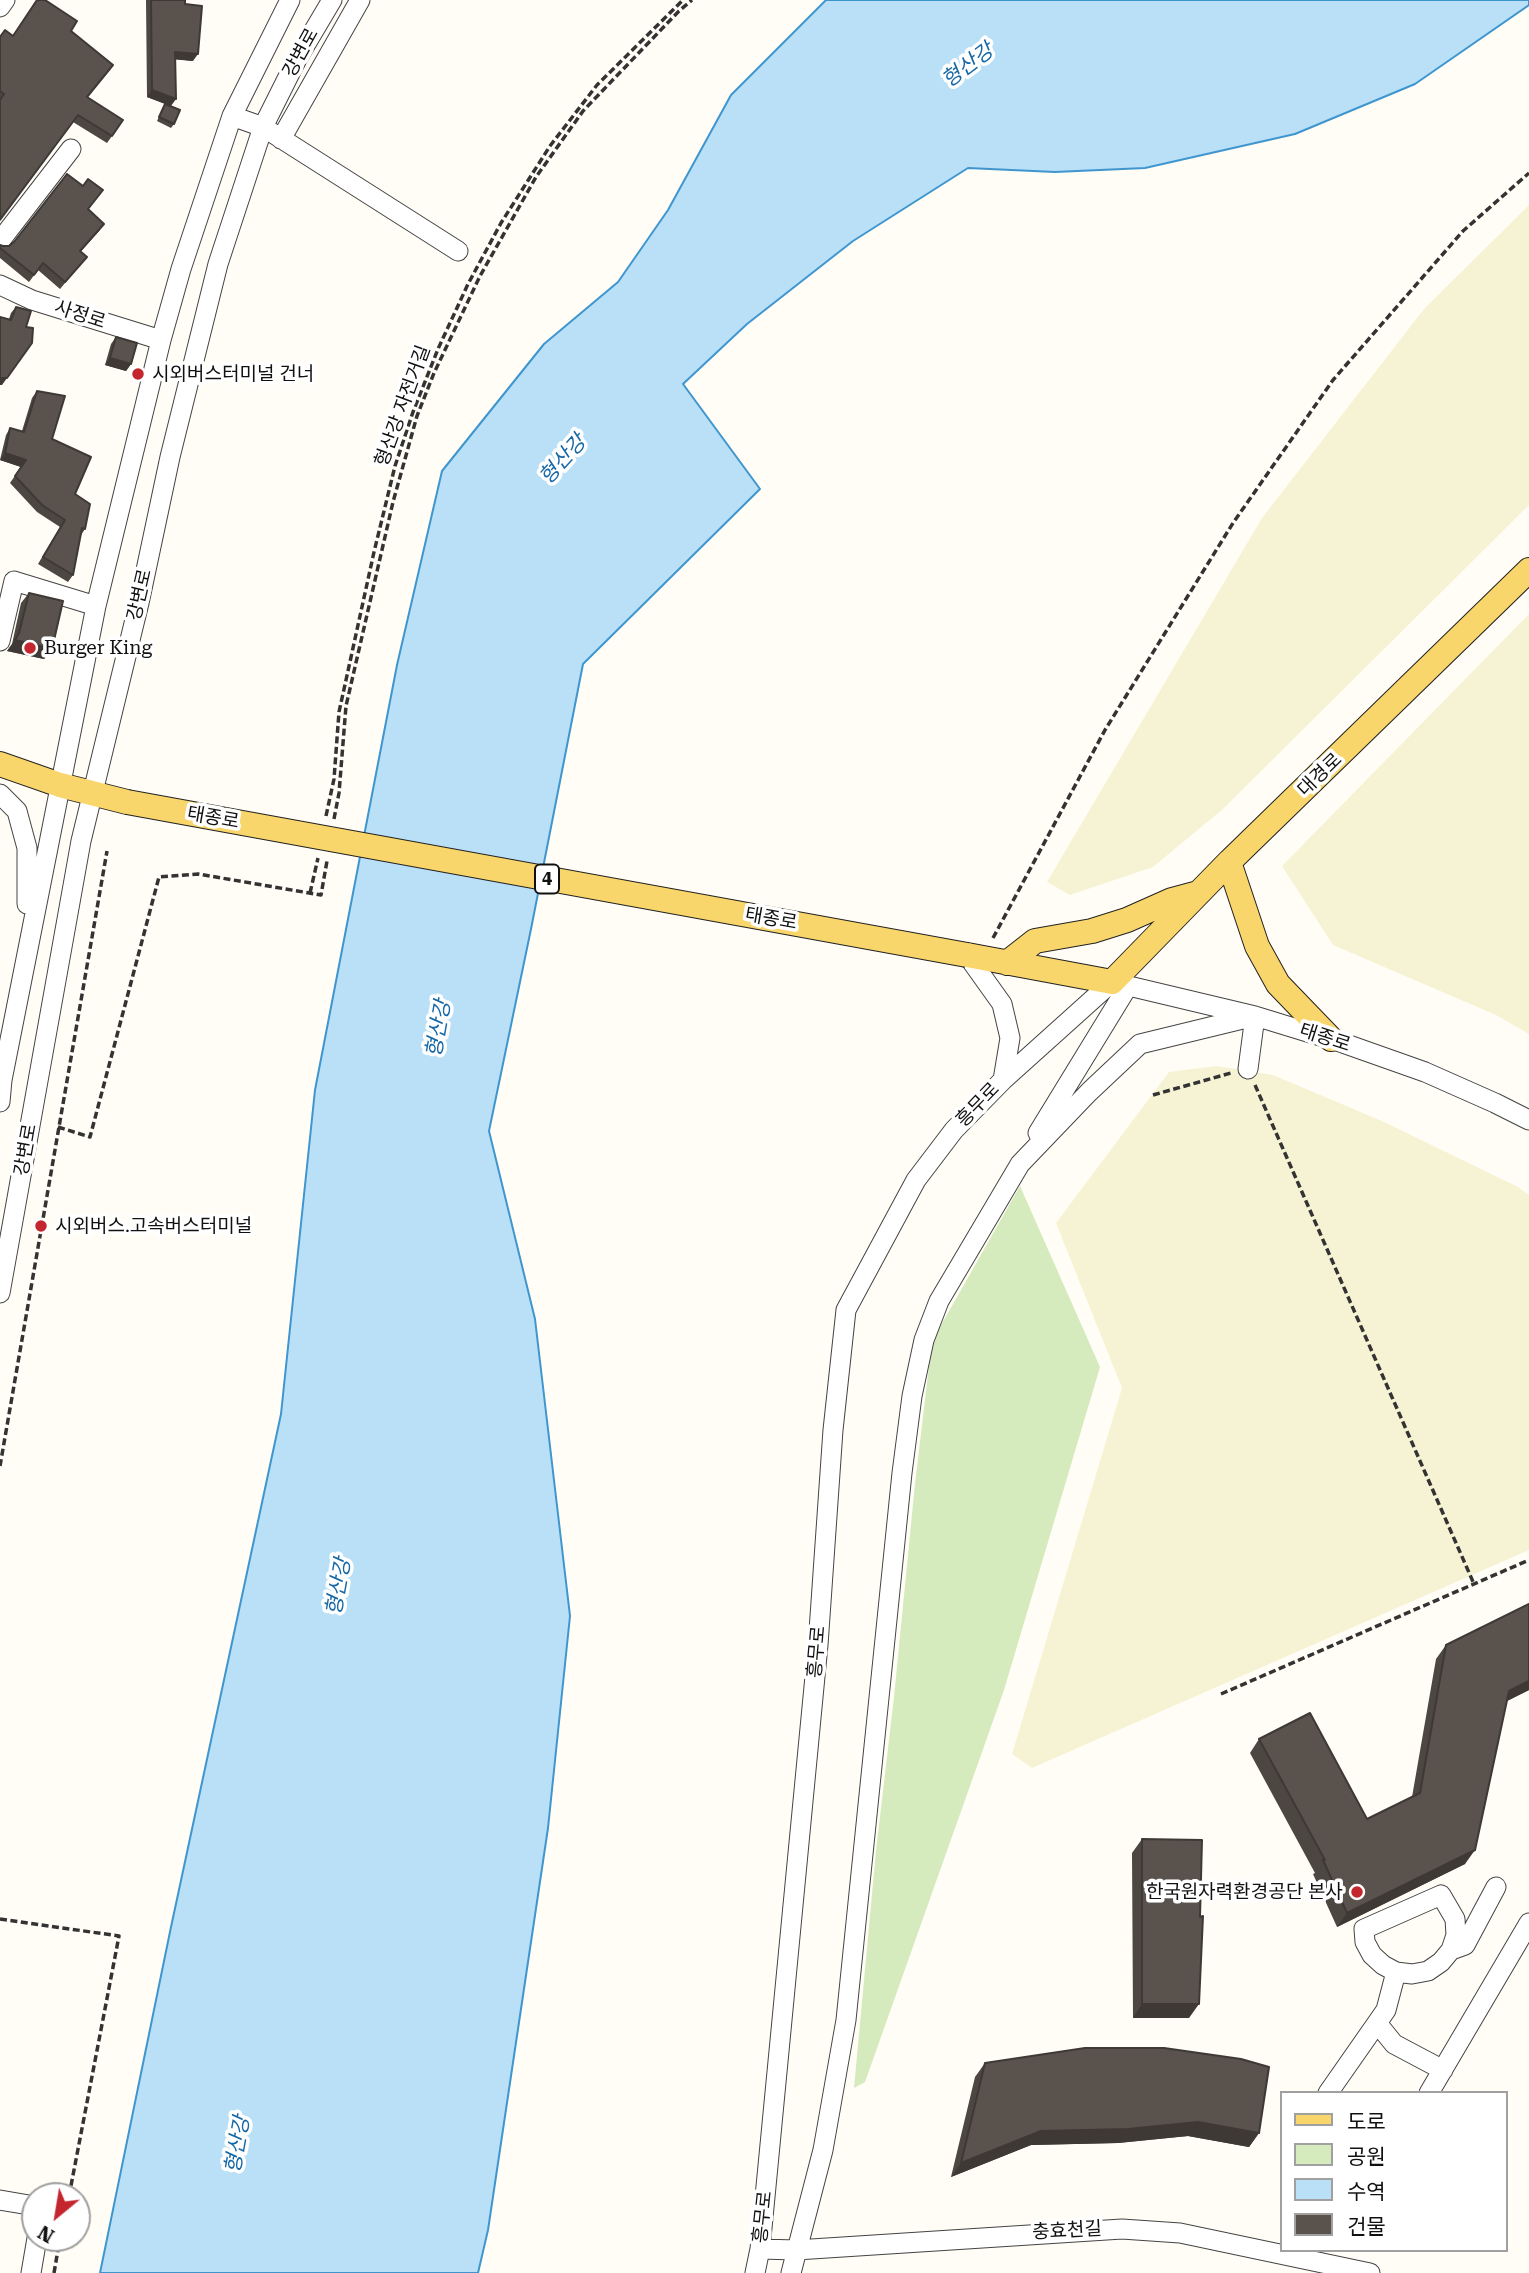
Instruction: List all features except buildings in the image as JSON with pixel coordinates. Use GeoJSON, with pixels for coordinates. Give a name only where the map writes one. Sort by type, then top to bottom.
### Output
{"type":"FeatureCollection","features":[{"type":"Feature","properties":{"kind":"main road","name":"대경로"},"geometry":{"type":"LineString","coordinates":[[1121,980],[1229,862],[1529,570]]}},
{"type":"Feature","properties":{"kind":"main road","name":"태종로"},"geometry":{"type":"LineString","coordinates":[[0,764],[60,785],[127,802],[1007,963],[1121,980]]}},
{"type":"Feature","properties":{"kind":"main road"},"geometry":{"type":"LineString","coordinates":[[1229,862],[1257,946],[1278,984],[1331,1039]]}},
{"type":"Feature","properties":{"kind":"main road"},"geometry":{"type":"LineString","coordinates":[[1007,963],[1035,941],[1092,931],[1127,920],[1172,900],[1199,893]]}},
{"type":"Feature","properties":{"kind":"street"},"geometry":{"type":"LineString","coordinates":[[0,7],[5,0]]}},
{"type":"Feature","properties":{"kind":"street","name":"강변로"},"geometry":{"type":"LineString","coordinates":[[0,1102],[5,1036],[30,935],[96,606],[161,340],[181,269],[232,116],[290,0]]}},
{"type":"Feature","properties":{"kind":"street","name":"강변로"},"geometry":{"type":"LineString","coordinates":[[0,1293],[81,841],[139,603],[170,457],[218,264],[263,127],[297,59],[332,0]]}},
{"type":"Feature","properties":{"kind":"street"},"geometry":{"type":"LineString","coordinates":[[281,139],[360,0]]}},
{"type":"Feature","properties":{"kind":"street"},"geometry":{"type":"LineString","coordinates":[[232,116],[263,127],[458,251]]}},
{"type":"Feature","properties":{"kind":"street"},"geometry":{"type":"LineString","coordinates":[[0,241],[71,149]]}},
{"type":"Feature","properties":{"kind":"street","name":"사정로"},"geometry":{"type":"LineString","coordinates":[[0,285],[32,300],[161,340]]}},
{"type":"Feature","properties":{"kind":"street"},"geometry":{"type":"LineString","coordinates":[[0,641],[14,581],[96,606]]}},
{"type":"Feature","properties":{"kind":"street"},"geometry":{"type":"LineString","coordinates":[[0,794],[17,811],[27,848],[28,895],[24,922],[30,935]]}},
{"type":"Feature","properties":{"kind":"street","name":"흥무로"},"geometry":{"type":"LineString","coordinates":[[975,957],[1002,1004],[1010,1038],[1003,1080]]}},
{"type":"Feature","properties":{"kind":"street","name":"흥무로"},"geometry":{"type":"LineString","coordinates":[[755,2273],[760,2249],[818,1645],[833,1430],[846,1310],[916,1180],[954,1130],[1003,1080],[1121,980]]}},
{"type":"Feature","properties":{"kind":"street","name":"흥무로"},"geometry":{"type":"LineString","coordinates":[[791,2273],[824,2150],[846,2020],[902,1473],[912,1396],[924,1340],[939,1301],[1020,1164],[1121,980]]}},
{"type":"Feature","properties":{"kind":"street","name":"태종로"},"geometry":{"type":"LineString","coordinates":[[1121,980],[1331,1039],[1425,1072],[1496,1102],[1529,1120]]}},
{"type":"Feature","properties":{"kind":"street"},"geometry":{"type":"LineString","coordinates":[[1248,1069],[1255,1016]]}},
{"type":"Feature","properties":{"kind":"street","name":"흥무로"},"geometry":{"type":"LineString","coordinates":[[1020,1164],[1089,1092],[1140,1044],[1255,1016]]}},
{"type":"Feature","properties":{"kind":"street"},"geometry":{"type":"LineString","coordinates":[[1451,1950],[1465,1945],[1496,1888]]}},
{"type":"Feature","properties":{"kind":"street"},"geometry":{"type":"LineString","coordinates":[[1441,1895],[1455,1919],[1456,1935],[1451,1950],[1441,1962],[1427,1971],[1412,1974],[1396,1972],[1372,1955],[1364,1928],[1441,1895]]}},
{"type":"Feature","properties":{"kind":"street"},"geometry":{"type":"LineString","coordinates":[[1430,2091],[1529,1923]]}},
{"type":"Feature","properties":{"kind":"street"},"geometry":{"type":"LineString","coordinates":[[1329,2091],[1386,2010],[1396,1972]]}},
{"type":"Feature","properties":{"kind":"street"},"geometry":{"type":"LineString","coordinates":[[1377,2023],[1394,2045],[1443,2070]]}},
{"type":"Feature","properties":{"kind":"street"},"geometry":{"type":"LineString","coordinates":[[0,2200],[21,2204]]}},
{"type":"Feature","properties":{"kind":"street","name":"충효천길"},"geometry":{"type":"LineString","coordinates":[[760,2249],[796,2250],[1122,2229],[1180,2233],[1280,2249]]}},
{"type":"Feature","properties":{"kind":"street"},"geometry":{"type":"LineString","coordinates":[[32,2273],[35,2252]]}},
{"type":"Feature","properties":{"kind":"street","name":"충효천길"},"geometry":{"type":"LineString","coordinates":[[1301,2252],[1333,2257],[1370,2273]]}},
{"type":"Feature","properties":{"kind":"path","name":"형산강 자전거길"},"geometry":{"type":"LineString","coordinates":[[326,817],[334,779],[339,712],[374,552],[395,466],[438,349],[468,284],[501,223],[550,146],[597,85],[682,0]]}},
{"type":"Feature","properties":{"kind":"path"},"geometry":{"type":"LineString","coordinates":[[334,819],[346,706],[393,502],[417,416],[434,373],[480,276],[536,177],[583,111],[692,0]]}},
{"type":"Feature","properties":{"kind":"path"},"geometry":{"type":"LineString","coordinates":[[975,957],[1105,730],[1233,523],[1333,380],[1463,231],[1529,173]]}},
{"type":"Feature","properties":{"kind":"path"},"geometry":{"type":"LineString","coordinates":[[0,1466],[107,851]]}},
{"type":"Feature","properties":{"kind":"path"},"geometry":{"type":"LineString","coordinates":[[310,893],[318,855]]}},
{"type":"Feature","properties":{"kind":"path"},"geometry":{"type":"LineString","coordinates":[[58,1127],[90,1137],[159,877],[198,874],[321,895],[328,857]]}},
{"type":"Feature","properties":{"kind":"path"},"geometry":{"type":"LineString","coordinates":[[1153,1095],[1248,1069],[1474,1584]]}},
{"type":"Feature","properties":{"kind":"path"},"geometry":{"type":"LineString","coordinates":[[1221,1694],[1529,1560]]}},
{"type":"Feature","properties":{"kind":"path"},"geometry":{"type":"LineString","coordinates":[[0,1919],[119,1936],[72,2182]]}},
{"type":"Feature","properties":{"kind":"path"},"geometry":{"type":"LineString","coordinates":[[54,2273],[58,2252]]}},
{"type":"Feature","properties":{"kind":"shaded area"},"geometry":{"type":"Polygon","coordinates":[[[1529,205],[1529,505],[1223,809],[1153,867],[1070,895],[1047,882],[1262,518],[1424,309],[1529,205]]]}},
{"type":"Feature","properties":{"kind":"shaded area"},"geometry":{"type":"Polygon","coordinates":[[[1529,614],[1529,1034],[1496,1015],[1333,945],[1282,866],[1529,614]]]}},
{"type":"Feature","properties":{"kind":"shaded area"},"geometry":{"type":"Polygon","coordinates":[[[1216,1066],[1273,1075],[1382,1121],[1518,1187],[1529,1195],[1529,1550],[1032,1768],[1012,1754],[1122,1388],[1056,1223],[1169,1072],[1216,1066]]]}},
{"type":"Feature","properties":{"kind":"green space"},"geometry":{"type":"Polygon","coordinates":[[[1020,1186],[1100,1367],[1004,1690],[865,2082],[854,2088],[876,1851],[932,1341],[1020,1186]]]}},
{"type":"Feature","properties":{"kind":"water","name":"형산강"},"geometry":{"type":"Polygon","coordinates":[[[826,0],[1529,0],[1529,5],[1415,84],[1295,134],[1145,168],[1055,172],[968,168],[853,241],[747,324],[683,384],[760,489],[583,664],[489,1131],[535,1319],[570,1616],[548,1828],[488,2230],[478,2273],[100,2273],[281,1414],[315,1090],[397,665],[442,471],[544,344],[618,282],[668,210],[731,95],[826,0]]]}},
{"type":"Feature","properties":{"kind":"place","name":"시외버스터미널 건너"},"geometry":{"type":"Point","coordinates":[138,374]}},
{"type":"Feature","properties":{"kind":"place","name":"Burger King"},"geometry":{"type":"Point","coordinates":[30,648]}},
{"type":"Feature","properties":{"kind":"place","name":"시외버스.고속버스터미널"},"geometry":{"type":"Point","coordinates":[41,1226]}},
{"type":"Feature","properties":{"kind":"place","name":"한국원자력환경공단 본사"},"geometry":{"type":"Point","coordinates":[1357,1892]}}]}
